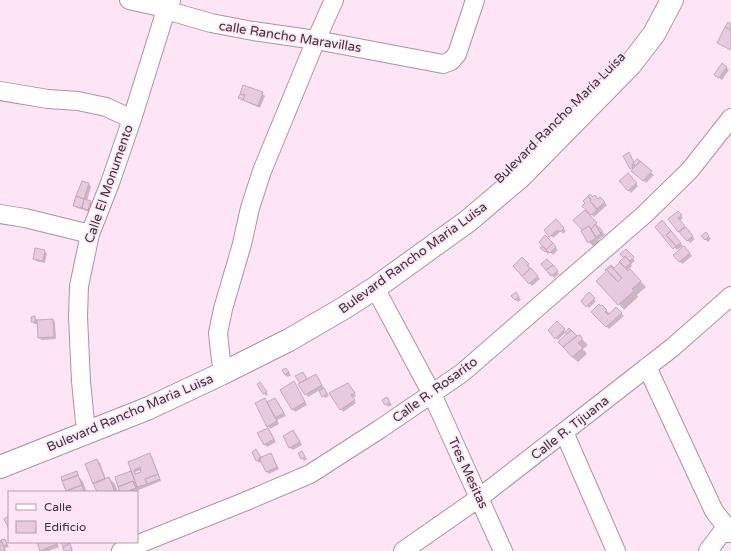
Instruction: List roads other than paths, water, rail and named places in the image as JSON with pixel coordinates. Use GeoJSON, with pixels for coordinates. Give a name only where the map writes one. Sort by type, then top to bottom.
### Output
{"type":"FeatureCollection","features":[{"type":"Feature","properties":{"kind":"street","name":"calle Rancho Maravillas"},"geometry":{"type":"LineString","coordinates":[[129,0],[156,6],[169,5],[212,24],[253,32],[316,40],[443,64],[451,61],[457,54],[475,0]]}},
{"type":"Feature","properties":{"kind":"street"},"geometry":{"type":"LineString","coordinates":[[221,361],[218,333],[250,208],[262,171],[334,0]]}},
{"type":"Feature","properties":{"kind":"street","name":"Bulevard Rancho María Luisa"},"geometry":{"type":"LineString","coordinates":[[0,455],[136,401],[221,361],[286,328],[331,302],[397,258],[464,209],[512,170],[628,51],[661,0]]}},
{"type":"Feature","properties":{"kind":"street","name":"Bulevard Rancho Maria Luisa"},"geometry":{"type":"LineString","coordinates":[[0,467],[149,408],[221,374],[289,340],[375,288],[468,220],[520,177],[631,64],[654,34],[672,0]]}},
{"type":"Feature","properties":{"kind":"street","name":"Calle El Monumento"},"geometry":{"type":"LineString","coordinates":[[85,422],[82,396],[78,317],[79,286],[90,234],[110,184],[169,5]]}},
{"type":"Feature","properties":{"kind":"street"},"geometry":{"type":"LineString","coordinates":[[0,91],[48,99],[78,101],[106,107],[132,119]]}},
{"type":"Feature","properties":{"kind":"street","name":"Calle R. Rosarito"},"geometry":{"type":"LineString","coordinates":[[122,551],[310,474],[380,429],[462,373],[645,214],[690,170],[731,118]]}},
{"type":"Feature","properties":{"kind":"street"},"geometry":{"type":"LineString","coordinates":[[0,214],[25,218],[90,234]]}},
{"type":"Feature","properties":{"kind":"street","name":"Tres Mesitas"},"geometry":{"type":"LineString","coordinates":[[375,288],[432,394],[503,551]]}},
{"type":"Feature","properties":{"kind":"street","name":"Calle R. Tijuana"},"geometry":{"type":"LineString","coordinates":[[402,551],[480,498],[647,368],[731,296]]}},
{"type":"Feature","properties":{"kind":"street"},"geometry":{"type":"LineString","coordinates":[[647,368],[714,511],[728,530],[708,551]]}},
{"type":"Feature","properties":{"kind":"street"},"geometry":{"type":"LineString","coordinates":[[564,432],[616,551]]}}]}
